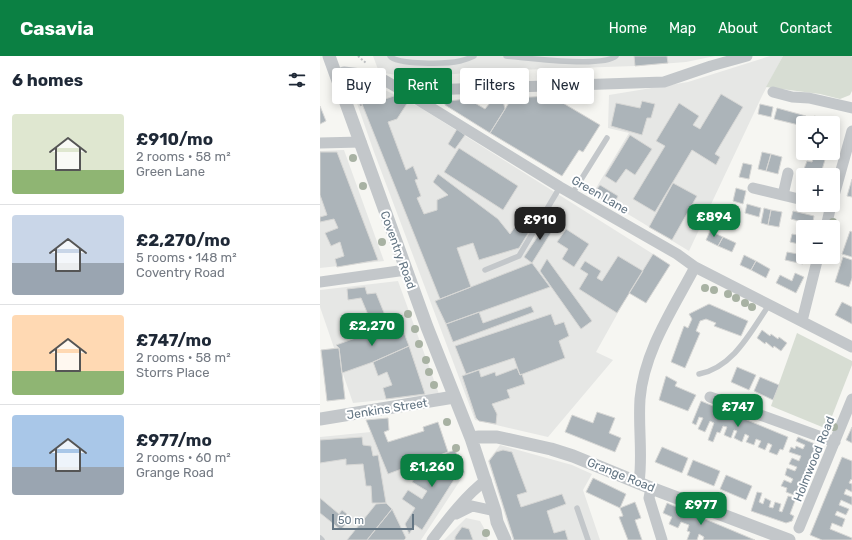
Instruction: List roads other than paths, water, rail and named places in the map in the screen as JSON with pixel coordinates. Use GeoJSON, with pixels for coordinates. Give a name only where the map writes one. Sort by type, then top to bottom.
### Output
{"type":"FeatureCollection","features":[{"type":"Feature","properties":{"kind":"street","name":"Coventry Road"},"geometry":{"type":"LineString","coordinates":[[329,56],[334,68]]}},
{"type":"Feature","properties":{"kind":"street"},"geometry":{"type":"LineString","coordinates":[[452,89],[664,82],[711,66],[747,56]]}},
{"type":"Feature","properties":{"kind":"street"},"geometry":{"type":"LineString","coordinates":[[773,92],[792,98],[809,98],[852,108]]}},
{"type":"Feature","properties":{"kind":"street","name":"Coventry Road"},"geometry":{"type":"LineString","coordinates":[[347,104],[376,190],[454,397],[471,438],[486,480],[497,522],[505,540]]}},
{"type":"Feature","properties":{"kind":"street","name":"Green Lane"},"geometry":{"type":"LineString","coordinates":[[425,104],[560,187],[677,254],[696,267],[852,347]]}},
{"type":"Feature","properties":{"kind":"street"},"geometry":{"type":"LineString","coordinates":[[840,169],[852,130]]}},
{"type":"Feature","properties":{"kind":"street"},"geometry":{"type":"LineString","coordinates":[[320,143],[361,142]]}},
{"type":"Feature","properties":{"kind":"street"},"geometry":{"type":"LineString","coordinates":[[783,195],[788,173]]}},
{"type":"Feature","properties":{"kind":"street"},"geometry":{"type":"LineString","coordinates":[[753,188],[796,198]]}},
{"type":"Feature","properties":{"kind":"street"},"geometry":{"type":"LineString","coordinates":[[802,321],[816,264]]}},
{"type":"Feature","properties":{"kind":"street"},"geometry":{"type":"LineString","coordinates":[[639,482],[640,398],[644,377],[660,331],[696,267]]}},
{"type":"Feature","properties":{"kind":"street"},"geometry":{"type":"LineString","coordinates":[[320,282],[406,270]]}},
{"type":"Feature","properties":{"kind":"street","name":"Jenkins Street"},"geometry":{"type":"LineString","coordinates":[[320,419],[454,397]]}},
{"type":"Feature","properties":{"kind":"street"},"geometry":{"type":"LineString","coordinates":[[710,397],[835,442]]}},
{"type":"Feature","properties":{"kind":"street","name":"Holmwood Road"},"geometry":{"type":"LineString","coordinates":[[799,528],[852,399]]}},
{"type":"Feature","properties":{"kind":"street","name":"Grange Road"},"geometry":{"type":"LineString","coordinates":[[471,438],[479,436],[497,437],[552,449],[789,540]]}},
{"type":"Feature","properties":{"kind":"street"},"geometry":{"type":"LineString","coordinates":[[432,540],[449,518],[479,485],[486,480]]}},
{"type":"Feature","properties":{"kind":"street"},"geometry":{"type":"LineString","coordinates":[[652,488],[649,498],[662,540]]}},
{"type":"Feature","properties":{"kind":"street"},"geometry":{"type":"LineString","coordinates":[[449,518],[472,506],[495,511]]}},
{"type":"Feature","properties":{"kind":"street","name":"Coventry Road"},"geometry":{"type":"LineString","coordinates":[[495,511],[506,527],[509,540]]}},
{"type":"Feature","properties":{"kind":"lane"},"geometry":{"type":"LineString","coordinates":[[390,56],[396,61],[432,63],[460,62],[474,56]]}},
{"type":"Feature","properties":{"kind":"lane"},"geometry":{"type":"LineString","coordinates":[[506,56],[541,60],[599,62],[611,60],[616,56]]}},
{"type":"Feature","properties":{"kind":"lane"},"geometry":{"type":"LineString","coordinates":[[572,194],[607,138]]}},
{"type":"Feature","properties":{"kind":"lane"},"geometry":{"type":"LineString","coordinates":[[485,270],[519,256],[560,187]]}},
{"type":"Feature","properties":{"kind":"lane"},"geometry":{"type":"LineString","coordinates":[[699,374],[715,369],[728,360],[745,341],[769,305]]}},
{"type":"Feature","properties":{"kind":"lane"},"geometry":{"type":"LineString","coordinates":[[577,508],[588,540]]}}]}
